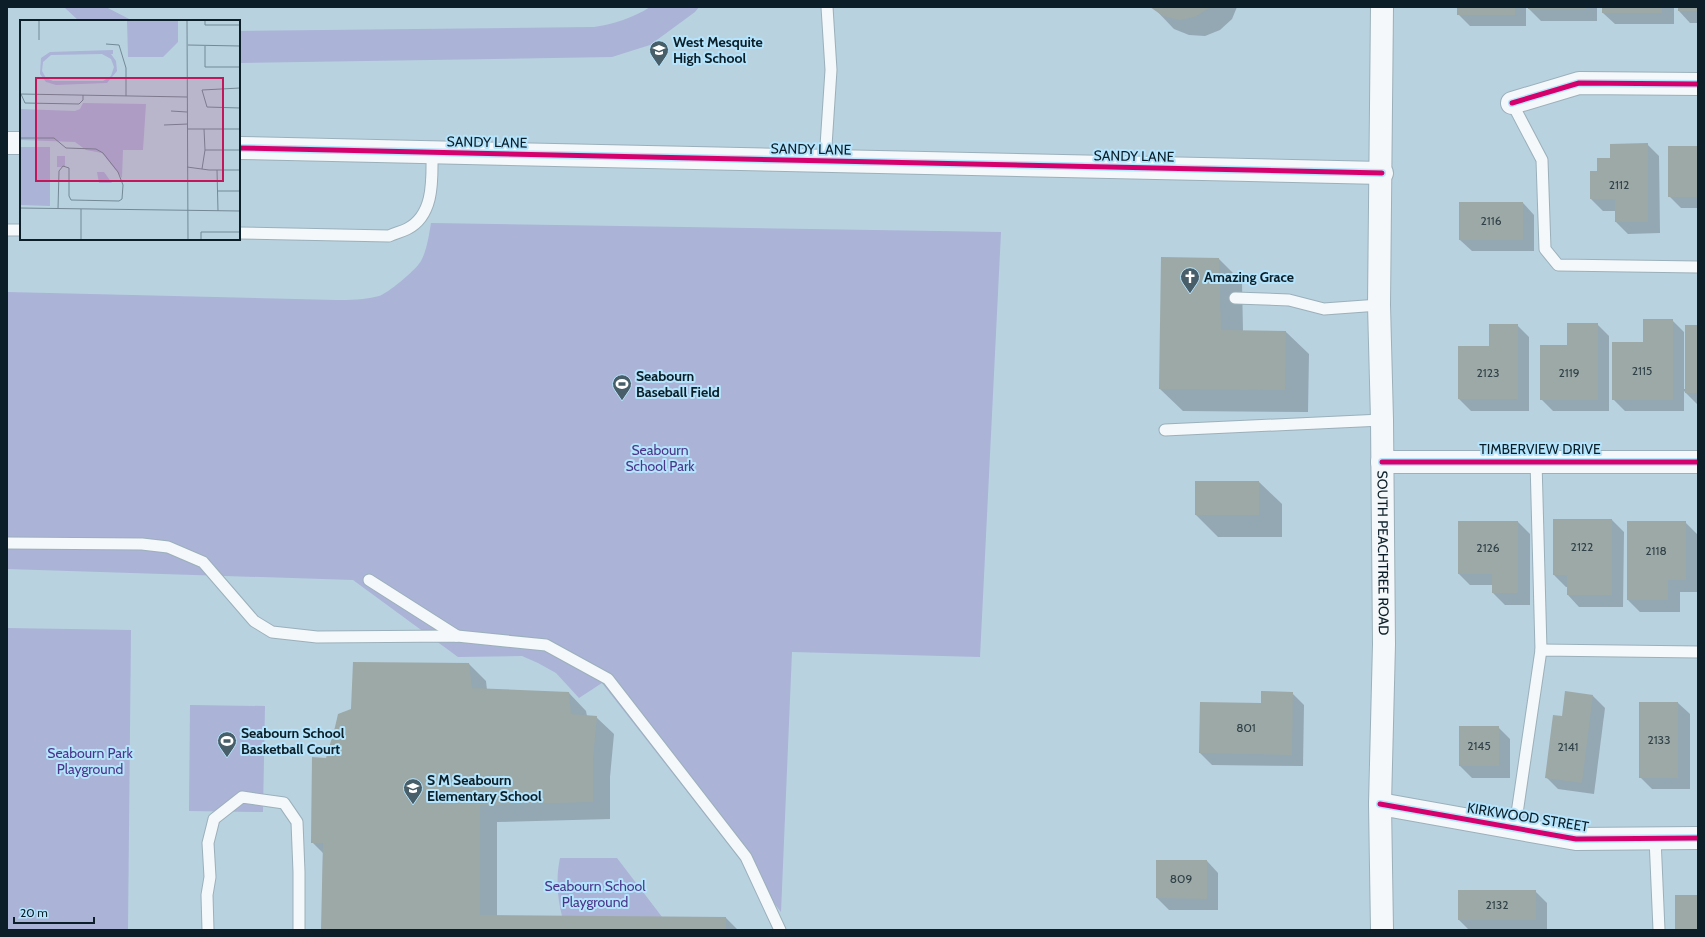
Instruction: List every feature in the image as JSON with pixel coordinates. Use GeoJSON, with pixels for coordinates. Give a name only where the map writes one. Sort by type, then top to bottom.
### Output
{"type":"FeatureCollection","features":[{"type":"Feature","properties":{"kind":"street","name":"SOUTH PEACHTREE ROAD"},"geometry":{"type":"LineString","coordinates":[[1382,7],[1382,173],[1379,305],[1382,420],[1384,644],[1380,804],[1382,930]]}},
{"type":"Feature","properties":{"kind":"street"},"geometry":{"type":"LineString","coordinates":[[1512,103],[1579,83],[1698,84]]}},
{"type":"Feature","properties":{"kind":"street"},"geometry":{"type":"LineString","coordinates":[[7,143],[20,143]]}},
{"type":"Feature","properties":{"kind":"street","name":"SANDY LANE"},"geometry":{"type":"LineString","coordinates":[[240,148],[1382,173]]}},
{"type":"Feature","properties":{"kind":"street","name":"TIMBERVIEW DRIVE"},"geometry":{"type":"LineString","coordinates":[[1382,462],[1698,462]]}},
{"type":"Feature","properties":{"kind":"street","name":"KIRKWOOD STREET"},"geometry":{"type":"LineString","coordinates":[[1380,804],[1576,839],[1698,838]]}},
{"type":"Feature","properties":{"kind":"lane"},"geometry":{"type":"LineString","coordinates":[[825,161],[831,70],[827,7]]}},
{"type":"Feature","properties":{"kind":"lane"},"geometry":{"type":"LineString","coordinates":[[1512,103],[1542,160],[1545,249],[1558,265],[1698,267]]}},
{"type":"Feature","properties":{"kind":"lane"},"geometry":{"type":"LineString","coordinates":[[240,233],[389,236],[408,228],[421,217],[429,201],[432,186],[432,152]]}},
{"type":"Feature","properties":{"kind":"lane"},"geometry":{"type":"LineString","coordinates":[[7,230],[20,230]]}},
{"type":"Feature","properties":{"kind":"lane"},"geometry":{"type":"LineString","coordinates":[[1235,298],[1289,300],[1324,308],[1379,305]]}},
{"type":"Feature","properties":{"kind":"lane"},"geometry":{"type":"LineString","coordinates":[[1165,430],[1382,420]]}},
{"type":"Feature","properties":{"kind":"lane"},"geometry":{"type":"LineString","coordinates":[[1515,828],[1541,650],[1536,461]]}},
{"type":"Feature","properties":{"kind":"lane"},"geometry":{"type":"LineString","coordinates":[[7,543],[142,544],[168,547],[202,562],[254,620],[272,632],[317,637],[457,636],[546,645],[608,679],[746,857],[780,930]]}},
{"type":"Feature","properties":{"kind":"lane"},"geometry":{"type":"LineString","coordinates":[[369,580],[457,636]]}},
{"type":"Feature","properties":{"kind":"lane"},"geometry":{"type":"LineString","coordinates":[[1541,650],[1698,652]]}},
{"type":"Feature","properties":{"kind":"lane"},"geometry":{"type":"LineString","coordinates":[[208,930],[207,895],[210,877],[208,843],[214,820],[242,797],[284,803],[297,822],[299,930]]}},
{"type":"Feature","properties":{"kind":"lane"},"geometry":{"type":"LineString","coordinates":[[1655,838],[1659,930]]}},
{"type":"Feature","properties":{"kind":"green space"},"geometry":{"type":"Polygon","coordinates":[[[64,7],[106,7],[131,20],[78,20],[64,7]]]}},
{"type":"Feature","properties":{"kind":"green space"},"geometry":{"type":"Polygon","coordinates":[[[650,7],[699,7],[695,12],[650,45],[612,57],[240,63],[240,31],[594,27],[623,20],[650,7]]]}},
{"type":"Feature","properties":{"kind":"green space","name":"Seabourn School Park"},"geometry":{"type":"Polygon","coordinates":[[[431,223],[1001,232],[980,657],[792,652],[781,912],[602,683],[579,698],[556,673],[522,656],[458,657],[353,580],[7,569],[7,292],[336,300],[368,298],[379,296],[388,291],[408,276],[418,265],[425,252],[431,223]]]}},
{"type":"Feature","properties":{"kind":"green space","name":"Seabourn Park Playground"},"geometry":{"type":"Polygon","coordinates":[[[7,628],[131,630],[128,930],[7,930],[7,628]]]}},
{"type":"Feature","properties":{"kind":"green space","name":"Seabourn School Basketball Court"},"geometry":{"type":"Polygon","coordinates":[[[190,705],[265,706],[263,812],[189,811],[190,705]]]}},
{"type":"Feature","properties":{"kind":"green space","name":"Seabourn School Playground"},"geometry":{"type":"Polygon","coordinates":[[[560,858],[617,858],[672,930],[564,924],[558,891],[558,867],[560,858]]]}},
{"type":"Feature","properties":{"kind":"building"},"geometry":{"type":"Polygon","coordinates":[[[1150,7],[1211,7],[1195,17],[1179,20],[1163,16],[1150,7]]]}},
{"type":"Feature","properties":{"kind":"building"},"geometry":{"type":"Polygon","coordinates":[[[1457,7],[1515,7],[1515,15],[1457,15],[1457,7]]]}},
{"type":"Feature","properties":{"kind":"building"},"geometry":{"type":"Polygon","coordinates":[[[1528,7],[1586,7],[1586,9],[1528,9],[1528,7]]]}},
{"type":"Feature","properties":{"kind":"building"},"geometry":{"type":"Polygon","coordinates":[[[1602,7],[1662,7],[1662,13],[1602,13],[1602,7]]]}},
{"type":"Feature","properties":{"kind":"building"},"geometry":{"type":"Polygon","coordinates":[[[1678,7],[1698,7],[1698,11],[1678,11],[1678,7]]]}},
{"type":"Feature","properties":{"kind":"building"},"geometry":{"type":"Polygon","coordinates":[[[1648,143],[1648,222],[1615,222],[1615,199],[1590,199],[1590,171],[1597,171],[1597,158],[1610,158],[1610,144],[1648,143]]]}},
{"type":"Feature","properties":{"kind":"building"},"geometry":{"type":"Polygon","coordinates":[[[1668,146],[1698,146],[1698,197],[1668,197],[1668,146]]]}},
{"type":"Feature","properties":{"kind":"building"},"geometry":{"type":"Polygon","coordinates":[[[1459,202],[1523,202],[1523,240],[1459,240],[1459,202]]]}},
{"type":"Feature","properties":{"kind":"building","name":"Amazing Grace"},"geometry":{"type":"Polygon","coordinates":[[[1161,257],[1219,258],[1221,330],[1286,331],[1285,390],[1159,389],[1161,257]]]}},
{"type":"Feature","properties":{"kind":"building"},"geometry":{"type":"Polygon","coordinates":[[[1643,319],[1673,319],[1673,400],[1612,400],[1612,342],[1643,342],[1643,319]]]}},
{"type":"Feature","properties":{"kind":"building"},"geometry":{"type":"Polygon","coordinates":[[[1567,323],[1598,323],[1598,400],[1540,400],[1540,345],[1567,345],[1567,323]]]}},
{"type":"Feature","properties":{"kind":"building"},"geometry":{"type":"Polygon","coordinates":[[[1489,324],[1518,324],[1518,399],[1458,399],[1458,346],[1489,346],[1489,324]]]}},
{"type":"Feature","properties":{"kind":"building"},"geometry":{"type":"Polygon","coordinates":[[[1685,325],[1698,325],[1698,393],[1685,393],[1685,325]]]}},
{"type":"Feature","properties":{"kind":"building"},"geometry":{"type":"Polygon","coordinates":[[[1195,481],[1259,481],[1259,515],[1195,515],[1195,481]]]}},
{"type":"Feature","properties":{"kind":"building"},"geometry":{"type":"Polygon","coordinates":[[[1553,519],[1612,519],[1612,595],[1567,595],[1567,575],[1553,575],[1553,519]]]}},
{"type":"Feature","properties":{"kind":"building"},"geometry":{"type":"Polygon","coordinates":[[[1458,521],[1518,521],[1518,593],[1492,593],[1492,574],[1458,574],[1458,521]]]}},
{"type":"Feature","properties":{"kind":"building"},"geometry":{"type":"Polygon","coordinates":[[[1627,521],[1686,521],[1686,580],[1668,580],[1668,600],[1627,600],[1627,521]]]}},
{"type":"Feature","properties":{"kind":"building"},"geometry":{"type":"Polygon","coordinates":[[[353,662],[469,663],[472,688],[569,692],[571,714],[597,716],[593,759],[593,802],[480,805],[480,915],[726,917],[726,930],[321,930],[323,843],[311,843],[312,757],[326,758],[338,714],[351,709],[353,662]]]}},
{"type":"Feature","properties":{"kind":"building"},"geometry":{"type":"Polygon","coordinates":[[[1261,691],[1293,692],[1292,755],[1199,753],[1200,702],[1261,703],[1261,691]]]}},
{"type":"Feature","properties":{"kind":"building"},"geometry":{"type":"Polygon","coordinates":[[[1565,691],[1593,695],[1582,783],[1545,778],[1553,715],[1562,716],[1565,691]]]}},
{"type":"Feature","properties":{"kind":"building"},"geometry":{"type":"Polygon","coordinates":[[[1639,702],[1678,702],[1678,778],[1639,778],[1639,702]]]}},
{"type":"Feature","properties":{"kind":"building"},"geometry":{"type":"Polygon","coordinates":[[[1459,726],[1499,726],[1499,766],[1459,766],[1459,726]]]}},
{"type":"Feature","properties":{"kind":"building"},"geometry":{"type":"Polygon","coordinates":[[[1156,860],[1207,860],[1207,899],[1156,898],[1156,860]]]}},
{"type":"Feature","properties":{"kind":"building"},"geometry":{"type":"Polygon","coordinates":[[[1458,890],[1536,890],[1536,920],[1458,920],[1458,890]]]}},
{"type":"Feature","properties":{"kind":"building"},"geometry":{"type":"Polygon","coordinates":[[[1675,895],[1698,895],[1698,930],[1675,930],[1675,895]]]}},
{"type":"Feature","properties":{"kind":"cycle path"},"geometry":{"type":"LineString","coordinates":[[1512,103],[1579,83],[1698,84]]}},
{"type":"Feature","properties":{"kind":"cycle path"},"geometry":{"type":"LineString","coordinates":[[240,148],[1382,173]]}},
{"type":"Feature","properties":{"kind":"cycle path"},"geometry":{"type":"LineString","coordinates":[[1382,462],[1698,462]]}},
{"type":"Feature","properties":{"kind":"cycle path"},"geometry":{"type":"LineString","coordinates":[[1380,804],[1576,839],[1698,838]]}},
{"type":"Feature","properties":{"kind":"place","name":"West Mesquite High School"},"geometry":{"type":"Point","coordinates":[659,67]}},
{"type":"Feature","properties":{"kind":"place","name":"Amazing Grace"},"geometry":{"type":"Point","coordinates":[1190,294]}},
{"type":"Feature","properties":{"kind":"place","name":"Seabourn Baseball Field"},"geometry":{"type":"Point","coordinates":[622,401]}},
{"type":"Feature","properties":{"kind":"place","name":"Seabourn School Basketball Court"},"geometry":{"type":"Point","coordinates":[227,758]}},
{"type":"Feature","properties":{"kind":"place","name":"S M Seabourn Elementary School"},"geometry":{"type":"Point","coordinates":[413,805]}}]}
